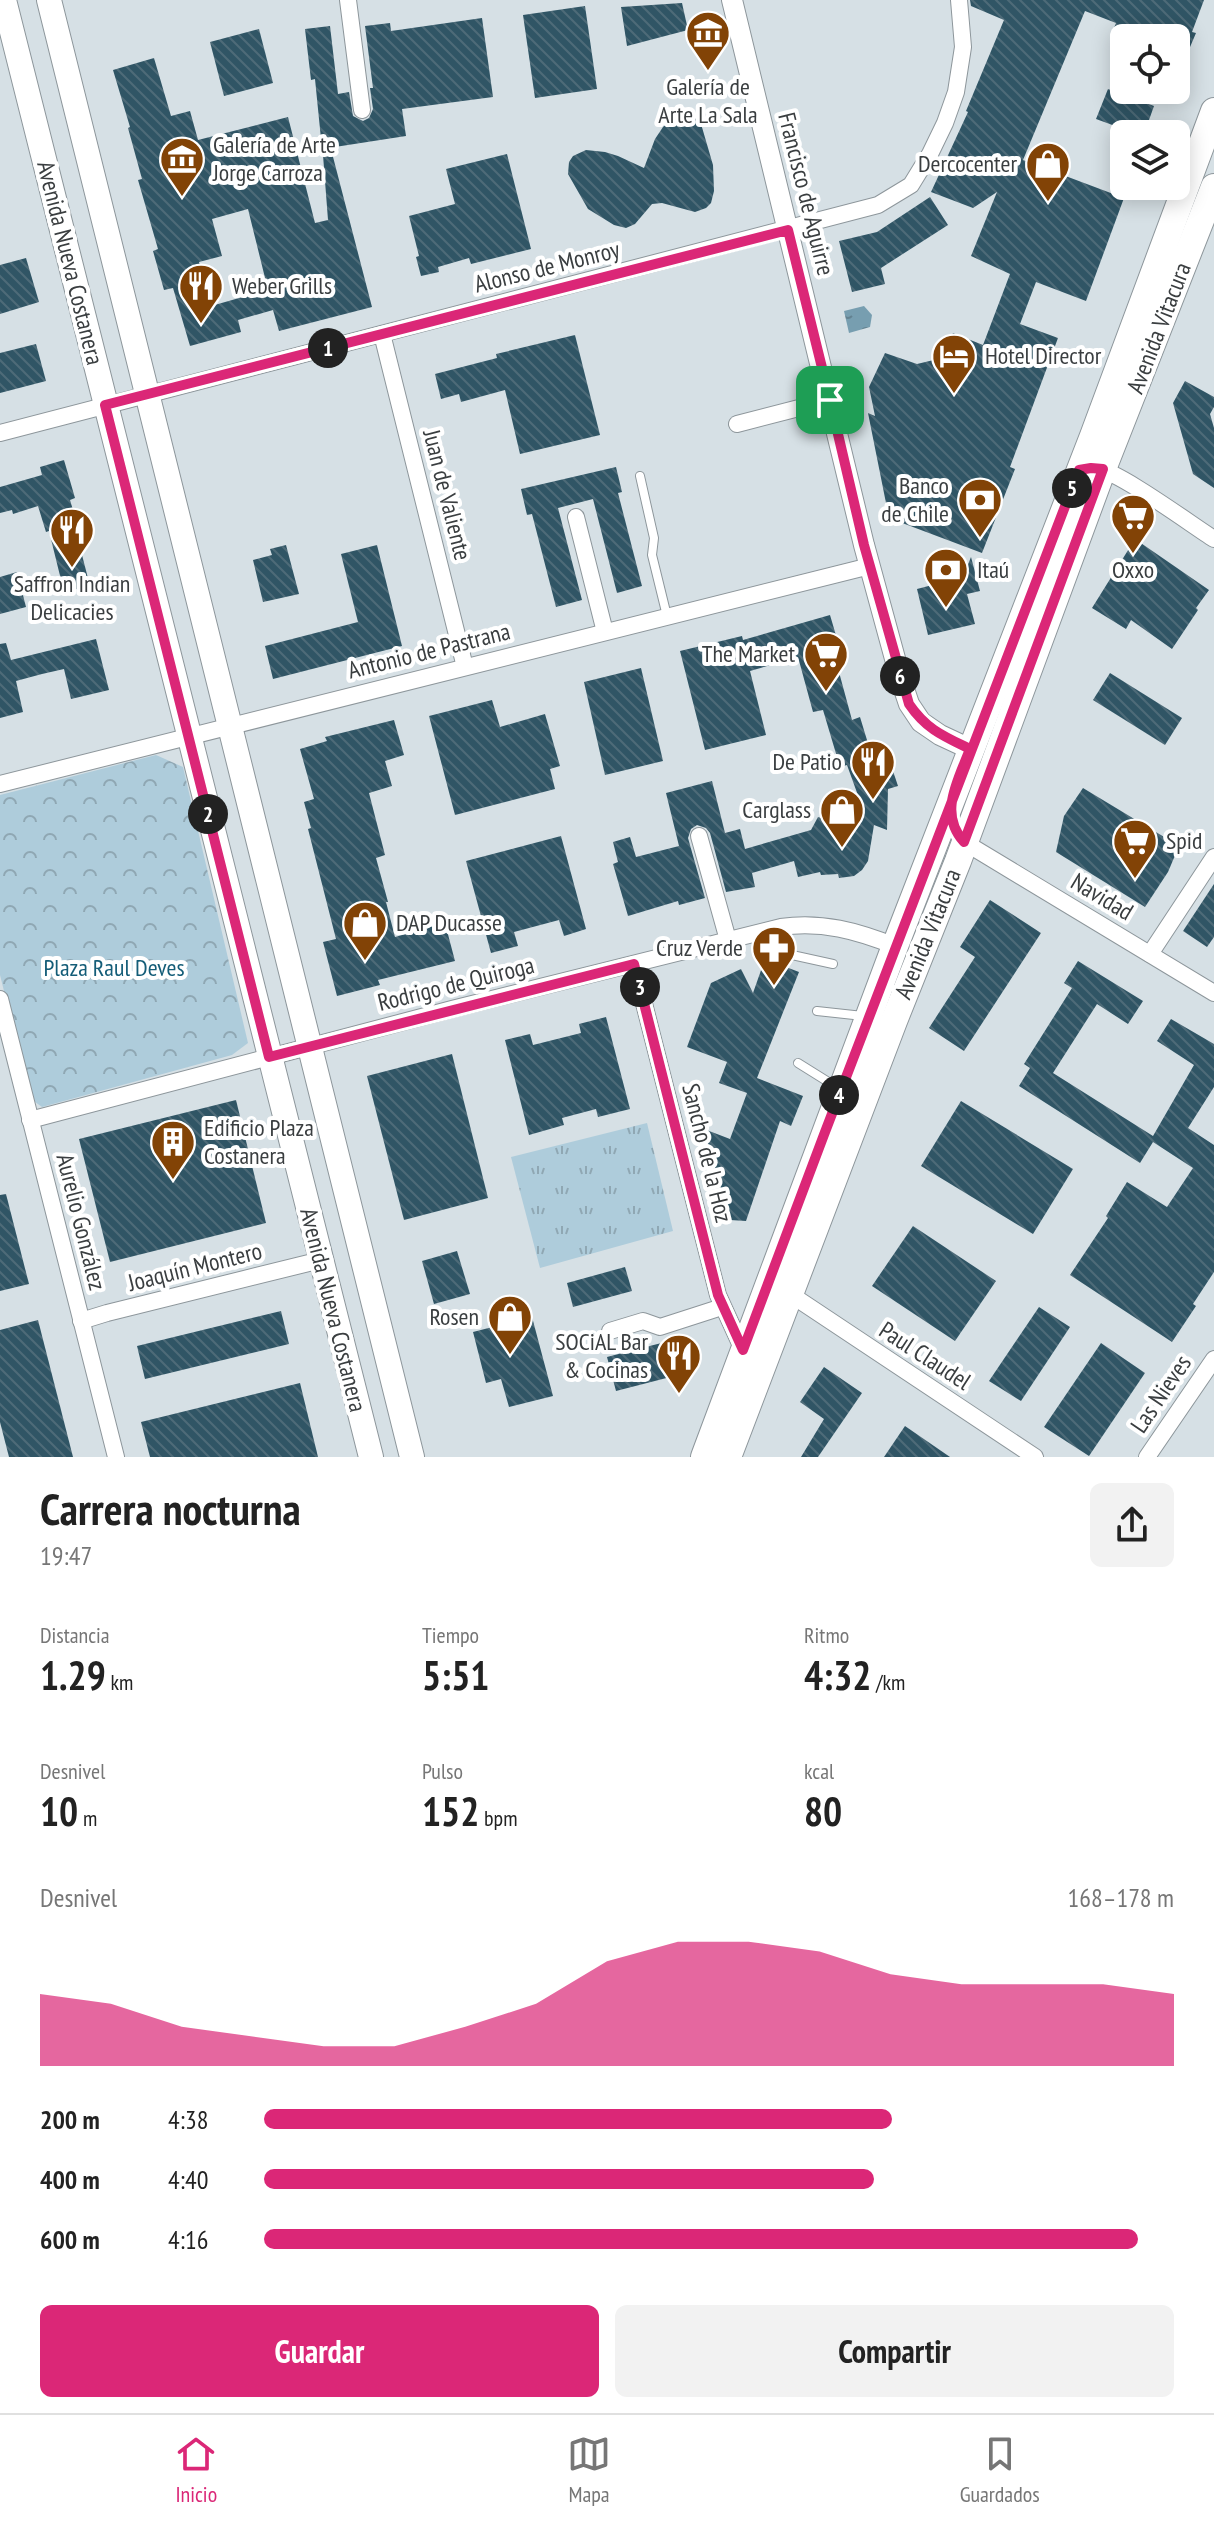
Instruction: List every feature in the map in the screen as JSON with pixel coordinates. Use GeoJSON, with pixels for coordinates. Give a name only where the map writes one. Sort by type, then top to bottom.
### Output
{"type":"FeatureCollection","features":[{"type":"Feature","properties":{"kind":"main road","name":"Avenida Nueva Costanera"},"geometry":{"type":"LineString","coordinates":[[4,0],[371,1457]]}},
{"type":"Feature","properties":{"kind":"main road","name":"Avenida Nueva Costanera"},"geometry":{"type":"LineString","coordinates":[[49,0],[412,1457]]}},
{"type":"Feature","properties":{"kind":"main road","name":"Avenida Vitacura"},"geometry":{"type":"LineString","coordinates":[[728,1457],[964,842],[1214,111]]}},
{"type":"Feature","properties":{"kind":"main road","name":"Avenida Vitacura"},"geometry":{"type":"LineString","coordinates":[[704,1457],[970,749],[1091,470],[1207,228],[1214,187]]}},
{"type":"Feature","properties":{"kind":"main road"},"geometry":{"type":"LineString","coordinates":[[951,801],[952,824],[964,842]]}},
{"type":"Feature","properties":{"kind":"street"},"geometry":{"type":"LineString","coordinates":[[348,0],[362,110]]}},
{"type":"Feature","properties":{"kind":"street","name":"Francisco de Aguirre"},"geometry":{"type":"LineString","coordinates":[[732,0],[870,566],[909,704],[921,722],[970,749]]}},
{"type":"Feature","properties":{"kind":"street","name":"Alonso de Monroy"},"geometry":{"type":"LineString","coordinates":[[0,433],[878,205],[911,185],[935,144],[956,92],[963,47],[959,0]]}},
{"type":"Feature","properties":{"kind":"street","name":"Juan de Valiente"},"geometry":{"type":"LineString","coordinates":[[382,334],[465,667]]}},
{"type":"Feature","properties":{"kind":"street"},"geometry":{"type":"LineString","coordinates":[[737,424],[830,400]]}},
{"type":"Feature","properties":{"kind":"street"},"geometry":{"type":"LineString","coordinates":[[1091,470],[1214,539]]}},
{"type":"Feature","properties":{"kind":"street"},"geometry":{"type":"LineString","coordinates":[[576,517],[605,632]]}},
{"type":"Feature","properties":{"kind":"street","name":"Antonio de Pastrana"},"geometry":{"type":"LineString","coordinates":[[0,784],[870,566]]}},
{"type":"Feature","properties":{"kind":"street"},"geometry":{"type":"LineString","coordinates":[[699,836],[728,940]]}},
{"type":"Feature","properties":{"kind":"street","name":"Navidad"},"geometry":{"type":"LineString","coordinates":[[964,842],[1214,993]]}},
{"type":"Feature","properties":{"kind":"street"},"geometry":{"type":"LineString","coordinates":[[1150,954],[1214,857]]}},
{"type":"Feature","properties":{"kind":"street","name":"Rodrigo de Quiroga"},"geometry":{"type":"LineString","coordinates":[[30,1120],[778,927],[804,924],[838,928],[895,946]]}},
{"type":"Feature","properties":{"kind":"street","name":"Sancho de la Hoz"},"geometry":{"type":"LineString","coordinates":[[634,964],[722,1307],[743,1350]]}},
{"type":"Feature","properties":{"kind":"street","name":"Aurelio González"},"geometry":{"type":"LineString","coordinates":[[0,999],[116,1457]]}},
{"type":"Feature","properties":{"kind":"street","name":"Joaquín Montero"},"geometry":{"type":"LineString","coordinates":[[81,1321],[321,1260]]}},
{"type":"Feature","properties":{"kind":"street","name":"Paul Claudel"},"geometry":{"type":"LineString","coordinates":[[790,1294],[1035,1457]]}},
{"type":"Feature","properties":{"kind":"street"},"geometry":{"type":"LineString","coordinates":[[610,1331],[643,1321],[660,1327],[722,1307]]}},
{"type":"Feature","properties":{"kind":"street","name":"Las Nieves"},"geometry":{"type":"LineString","coordinates":[[1147,1457],[1214,1359]]}},
{"type":"Feature","properties":{"kind":"lane"},"geometry":{"type":"LineString","coordinates":[[640,476],[654,538],[652,555],[667,616]]}},
{"type":"Feature","properties":{"kind":"lane"},"geometry":{"type":"LineString","coordinates":[[778,927],[792,955],[833,964]]}},
{"type":"Feature","properties":{"kind":"lane"},"geometry":{"type":"LineString","coordinates":[[817,1011],[868,1017]]}},
{"type":"Feature","properties":{"kind":"lane"},"geometry":{"type":"LineString","coordinates":[[798,1063],[841,1089]]}},
{"type":"Feature","properties":{"kind":"green space","name":"Plaza Raul Deves"},"geometry":{"type":"Polygon","coordinates":[[[156,755],[183,767],[248,1043],[232,1055],[42,1107],[31,1099],[0,975],[0,795],[156,755]]]}},
{"type":"Feature","properties":{"kind":"green space"},"geometry":{"type":"Polygon","coordinates":[[[647,1123],[673,1231],[540,1268],[511,1157],[647,1123]]]}},
{"type":"Feature","properties":{"kind":"water"},"geometry":{"type":"Polygon","coordinates":[[[864,306],[872,315],[870,327],[849,333],[844,311],[864,306]]]}},
{"type":"Feature","properties":{"kind":"building"},"geometry":{"type":"Polygon","coordinates":[[[970,0],[1204,0],[1190,47],[1190,24],[1116,24],[1085,11],[1023,160],[1110,193],[1110,200],[1123,200],[1086,301],[1036,282],[1020,324],[1058,338],[1010,467],[1015,469],[982,553],[889,518],[868,413],[875,416],[869,387],[885,353],[917,364],[942,358],[953,333],[983,345],[1010,274],[971,256],[997,192],[973,208],[931,192],[968,112],[1004,20],[971,6],[970,0]]]}},
{"type":"Feature","properties":{"kind":"building"},"geometry":{"type":"Polygon","coordinates":[[[682,3],[688,30],[627,46],[621,7],[682,3]]]}},
{"type":"Feature","properties":{"kind":"building"},"geometry":{"type":"Polygon","coordinates":[[[585,6],[597,89],[535,98],[523,15],[585,6]]]}},
{"type":"Feature","properties":{"kind":"building"},"geometry":{"type":"Polygon","coordinates":[[[482,18],[493,97],[402,109],[406,136],[322,149],[315,79],[311,80],[305,29],[330,26],[338,94],[349,92],[353,116],[363,121],[369,118],[373,109],[365,26],[390,23],[391,31],[482,18]]]}},
{"type":"Feature","properties":{"kind":"building"},"geometry":{"type":"Polygon","coordinates":[[[259,29],[273,83],[224,96],[210,42],[259,29]]]}},
{"type":"Feature","properties":{"kind":"building"},"geometry":{"type":"Polygon","coordinates":[[[154,58],[171,116],[190,111],[198,140],[288,117],[315,223],[328,220],[323,155],[332,153],[372,307],[279,331],[273,310],[238,320],[241,332],[190,346],[173,288],[164,290],[153,251],[158,249],[138,180],[142,179],[130,127],[113,70],[154,58]],[[248,209],[212,219],[222,256],[199,262],[211,306],[268,290],[248,209]]]}},
{"type":"Feature","properties":{"kind":"building"},"geometry":{"type":"Polygon","coordinates":[[[1108,89],[1110,104],[1154,106],[1149,120],[1110,120],[1110,124],[1096,119],[1108,89]]]}},
{"type":"Feature","properties":{"kind":"building"},"geometry":{"type":"Polygon","coordinates":[[[690,111],[699,117],[713,165],[714,191],[706,208],[695,212],[662,203],[652,204],[635,224],[626,228],[614,225],[588,209],[568,174],[573,156],[586,150],[605,152],[644,168],[663,127],[676,114],[690,111]]]}},
{"type":"Feature","properties":{"kind":"building"},"geometry":{"type":"Polygon","coordinates":[[[507,154],[531,249],[471,264],[469,258],[438,267],[439,272],[421,276],[409,216],[455,204],[446,169],[507,154]]]}},
{"type":"Feature","properties":{"kind":"building"},"geometry":{"type":"Polygon","coordinates":[[[930,197],[948,225],[881,268],[885,284],[852,292],[839,241],[877,232],[930,197]]]}},
{"type":"Feature","properties":{"kind":"building"},"geometry":{"type":"Polygon","coordinates":[[[26,258],[39,302],[0,314],[0,265],[26,258]]]}},
{"type":"Feature","properties":{"kind":"building"},"geometry":{"type":"Polygon","coordinates":[[[575,335],[600,435],[520,454],[505,390],[461,402],[459,394],[441,399],[435,374],[497,358],[496,354],[575,335]]]}},
{"type":"Feature","properties":{"kind":"building"},"geometry":{"type":"Polygon","coordinates":[[[36,344],[46,381],[0,393],[0,353],[36,344]]]}},
{"type":"Feature","properties":{"kind":"building"},"geometry":{"type":"Polygon","coordinates":[[[1185,381],[1214,397],[1210,414],[1214,428],[1214,488],[1193,474],[1173,403],[1185,381]]]}},
{"type":"Feature","properties":{"kind":"building"},"geometry":{"type":"Polygon","coordinates":[[[64,460],[75,498],[70,500],[77,523],[74,524],[90,586],[64,592],[49,531],[46,532],[38,506],[13,514],[12,510],[0,513],[0,487],[42,475],[40,467],[64,460]]]}},
{"type":"Feature","properties":{"kind":"building"},"geometry":{"type":"Polygon","coordinates":[[[616,467],[622,492],[618,493],[642,586],[617,593],[593,499],[558,508],[582,600],[556,607],[532,514],[527,515],[521,489],[616,467]]]}},
{"type":"Feature","properties":{"kind":"building"},"geometry":{"type":"Polygon","coordinates":[[[1135,539],[1209,590],[1172,649],[1131,620],[1126,629],[1092,608],[1135,539]]]}},
{"type":"Feature","properties":{"kind":"building"},"geometry":{"type":"Polygon","coordinates":[[[286,545],[299,594],[263,602],[253,560],[272,555],[270,549],[286,545]]]}},
{"type":"Feature","properties":{"kind":"building"},"geometry":{"type":"Polygon","coordinates":[[[377,545],[402,646],[273,679],[265,646],[358,622],[341,554],[377,545]]]}},
{"type":"Feature","properties":{"kind":"building","name":"Itaú"},"geometry":{"type":"Polygon","coordinates":[[[971,557],[980,591],[967,594],[975,624],[928,635],[917,589],[963,577],[971,557]]]}},
{"type":"Feature","properties":{"kind":"building"},"geometry":{"type":"Polygon","coordinates":[[[17,572],[26,607],[0,614],[0,577],[17,572]]]}},
{"type":"Feature","properties":{"kind":"building"},"geometry":{"type":"Polygon","coordinates":[[[830,615],[840,649],[833,650],[852,720],[860,717],[877,773],[892,768],[898,786],[888,789],[887,830],[874,825],[868,861],[862,870],[854,876],[839,878],[838,874],[821,875],[820,872],[798,877],[794,861],[752,873],[755,887],[726,892],[710,833],[697,825],[691,829],[688,838],[705,898],[679,905],[678,901],[628,916],[613,864],[618,862],[613,842],[630,837],[636,857],[679,846],[666,793],[712,781],[725,833],[740,829],[745,849],[811,830],[818,817],[851,829],[860,801],[847,765],[840,767],[823,710],[813,712],[798,657],[750,671],[766,735],[705,750],[680,651],[742,636],[743,640],[830,615]]]}},
{"type":"Feature","properties":{"kind":"building"},"geometry":{"type":"Polygon","coordinates":[[[96,639],[109,690],[71,699],[64,669],[42,674],[16,681],[23,712],[0,718],[0,644],[6,643],[11,660],[96,639]]]}},
{"type":"Feature","properties":{"kind":"building"},"geometry":{"type":"Polygon","coordinates":[[[641,668],[663,761],[605,775],[584,682],[641,668]]]}},
{"type":"Feature","properties":{"kind":"building"},"geometry":{"type":"Polygon","coordinates":[[[1110,673],[1182,718],[1165,745],[1093,700],[1110,673]]]}},
{"type":"Feature","properties":{"kind":"building"},"geometry":{"type":"Polygon","coordinates":[[[492,700],[500,727],[545,714],[560,766],[550,769],[555,789],[455,815],[429,716],[492,700]]]}},
{"type":"Feature","properties":{"kind":"building"},"geometry":{"type":"Polygon","coordinates":[[[394,720],[404,755],[385,761],[392,786],[369,793],[385,855],[376,858],[386,902],[395,937],[445,923],[455,961],[378,980],[380,985],[337,996],[323,942],[336,939],[308,829],[311,828],[304,802],[314,799],[300,749],[327,741],[325,737],[394,720]]]}},
{"type":"Feature","properties":{"kind":"building"},"geometry":{"type":"Polygon","coordinates":[[[1083,788],[1179,846],[1168,872],[1145,907],[1056,852],[1064,816],[1083,788]]]}},
{"type":"Feature","properties":{"kind":"building"},"geometry":{"type":"Polygon","coordinates":[[[561,836],[586,929],[564,936],[559,920],[514,932],[518,946],[491,953],[466,861],[561,836]]]}},
{"type":"Feature","properties":{"kind":"building"},"geometry":{"type":"Polygon","coordinates":[[[1214,884],[1214,937],[1207,947],[1183,931],[1214,884]]]}},
{"type":"Feature","properties":{"kind":"building"},"geometry":{"type":"Polygon","coordinates":[[[990,900],[1041,933],[964,1051],[929,1028],[975,957],[960,947],[990,900]]]}},
{"type":"Feature","properties":{"kind":"building"},"geometry":{"type":"Polygon","coordinates":[[[765,959],[799,972],[757,1078],[803,1096],[791,1126],[780,1121],[746,1221],[730,1220],[704,1129],[730,1139],[747,1093],[719,1083],[727,1062],[687,1047],[711,983],[741,969],[753,993],[765,959]]]}},
{"type":"Feature","properties":{"kind":"building"},"geometry":{"type":"Polygon","coordinates":[[[1078,961],[1143,1001],[1128,1024],[1097,1004],[1053,1073],[1153,1136],[1194,1065],[1157,1041],[1171,1019],[1214,1044],[1214,1087],[1188,1128],[1214,1145],[1214,1272],[1172,1342],[1070,1275],[1108,1218],[1106,1216],[1127,1182],[1167,1207],[1193,1168],[1153,1142],[1140,1163],[1019,1086],[1030,1068],[1024,1064],[1072,988],[1064,983],[1078,961]]]}},
{"type":"Feature","properties":{"kind":"building"},"geometry":{"type":"Polygon","coordinates":[[[606,1017],[630,1109],[598,1117],[596,1109],[562,1118],[564,1125],[529,1135],[505,1040],[530,1034],[533,1045],[581,1033],[579,1024],[606,1017]]]}},
{"type":"Feature","properties":{"kind":"building"},"geometry":{"type":"Polygon","coordinates":[[[452,1054],[488,1198],[404,1220],[367,1076],[452,1054]]]}},
{"type":"Feature","properties":{"kind":"building","name":"Edificio Plaza Costanera"},"geometry":{"type":"Polygon","coordinates":[[[236,1100],[266,1223],[110,1262],[79,1139],[236,1100]]]}},
{"type":"Feature","properties":{"kind":"building"},"geometry":{"type":"Polygon","coordinates":[[[961,1101],[1073,1169],[1033,1234],[921,1166],[961,1101]]]}},
{"type":"Feature","properties":{"kind":"building"},"geometry":{"type":"Polygon","coordinates":[[[6,1194],[29,1284],[0,1291],[0,1195],[6,1194]]]}},
{"type":"Feature","properties":{"kind":"building"},"geometry":{"type":"Polygon","coordinates":[[[913,1226],[996,1281],[955,1341],[872,1286],[913,1226]]]}},
{"type":"Feature","properties":{"kind":"building"},"geometry":{"type":"Polygon","coordinates":[[[457,1251],[470,1294],[434,1304],[422,1261],[457,1251]]]}},
{"type":"Feature","properties":{"kind":"building"},"geometry":{"type":"Polygon","coordinates":[[[625,1267],[632,1291],[573,1307],[567,1283],[625,1267]]]}},
{"type":"Feature","properties":{"kind":"building"},"geometry":{"type":"Polygon","coordinates":[[[1039,1307],[1070,1327],[1021,1401],[989,1381],[1039,1307]]]}},
{"type":"Feature","properties":{"kind":"building"},"geometry":{"type":"Polygon","coordinates":[[[281,1311],[289,1344],[145,1379],[137,1346],[281,1311]]]}},
{"type":"Feature","properties":{"kind":"building","name":"Rosen"},"geometry":{"type":"Polygon","coordinates":[[[532,1317],[553,1396],[509,1407],[501,1379],[486,1383],[473,1332],[532,1317]]]}},
{"type":"Feature","properties":{"kind":"building"},"geometry":{"type":"Polygon","coordinates":[[[38,1320],[73,1457],[9,1457],[0,1422],[0,1330],[38,1320]]]}},
{"type":"Feature","properties":{"kind":"building"},"geometry":{"type":"Polygon","coordinates":[[[673,1340],[682,1374],[616,1391],[607,1357],[673,1340]]]}},
{"type":"Feature","properties":{"kind":"building"},"geometry":{"type":"Polygon","coordinates":[[[1101,1343],[1145,1373],[1089,1456],[1044,1427],[1101,1343]]]}},
{"type":"Feature","properties":{"kind":"building"},"geometry":{"type":"Polygon","coordinates":[[[824,1367],[862,1393],[818,1457],[801,1457],[824,1419],[800,1402],[824,1367]]]}},
{"type":"Feature","properties":{"kind":"building"},"geometry":{"type":"Polygon","coordinates":[[[300,1383],[318,1457],[150,1457],[141,1422],[300,1383]]]}},
{"type":"Feature","properties":{"kind":"building"},"geometry":{"type":"Polygon","coordinates":[[[905,1426],[950,1457],[884,1457],[905,1426]]]}},
{"type":"Feature","properties":{"kind":"place","name":"Galería de Arte La Sala"},"geometry":{"type":"Point","coordinates":[708,72]}},
{"type":"Feature","properties":{"kind":"place","name":"Galería de Arte Jorge Carroza"},"geometry":{"type":"Point","coordinates":[182,198]}},
{"type":"Feature","properties":{"kind":"place","name":"Dercocenter"},"geometry":{"type":"Point","coordinates":[1048,203]}},
{"type":"Feature","properties":{"kind":"place","name":"Weber Grills"},"geometry":{"type":"Point","coordinates":[201,325]}},
{"type":"Feature","properties":{"kind":"place","name":"Hotel Director"},"geometry":{"type":"Point","coordinates":[954,395]}},
{"type":"Feature","properties":{"kind":"place","name":"Banco de Chile"},"geometry":{"type":"Point","coordinates":[980,539]}},
{"type":"Feature","properties":{"kind":"place","name":"Oxxo"},"geometry":{"type":"Point","coordinates":[1133,555]}},
{"type":"Feature","properties":{"kind":"place","name":"Saffron Indian Delicacies"},"geometry":{"type":"Point","coordinates":[72,569]}},
{"type":"Feature","properties":{"kind":"place","name":"Itaú"},"geometry":{"type":"Point","coordinates":[946,609]}},
{"type":"Feature","properties":{"kind":"place","name":"The Market"},"geometry":{"type":"Point","coordinates":[826,693]}},
{"type":"Feature","properties":{"kind":"place","name":"De Patio"},"geometry":{"type":"Point","coordinates":[873,801]}},
{"type":"Feature","properties":{"kind":"place","name":"Carglass"},"geometry":{"type":"Point","coordinates":[842,849]}},
{"type":"Feature","properties":{"kind":"place","name":"Spid"},"geometry":{"type":"Point","coordinates":[1135,880]}},
{"type":"Feature","properties":{"kind":"place","name":"DAP Ducasse"},"geometry":{"type":"Point","coordinates":[365,962]}},
{"type":"Feature","properties":{"kind":"place","name":"Cruz Verde"},"geometry":{"type":"Point","coordinates":[774,987]}},
{"type":"Feature","properties":{"kind":"place","name":"Edificio Plaza Costanera"},"geometry":{"type":"Point","coordinates":[173,1181]}},
{"type":"Feature","properties":{"kind":"place","name":"Rosen"},"geometry":{"type":"Point","coordinates":[510,1356]}},
{"type":"Feature","properties":{"kind":"place","name":"SOCiAL Bar & Cocinas"},"geometry":{"type":"Point","coordinates":[679,1395]}},
{"type":"Feature","properties":{"kind":"route"},"geometry":{"type":"LineString","coordinates":[[830,400],[788,230],[105,405],[269,1057],[634,964],[718,1295],[743,1350],[970,749],[1079,470],[1103,469],[964,842],[952,824],[951,801],[970,749],[921,722],[909,704],[864,545],[830,400]]}}]}
